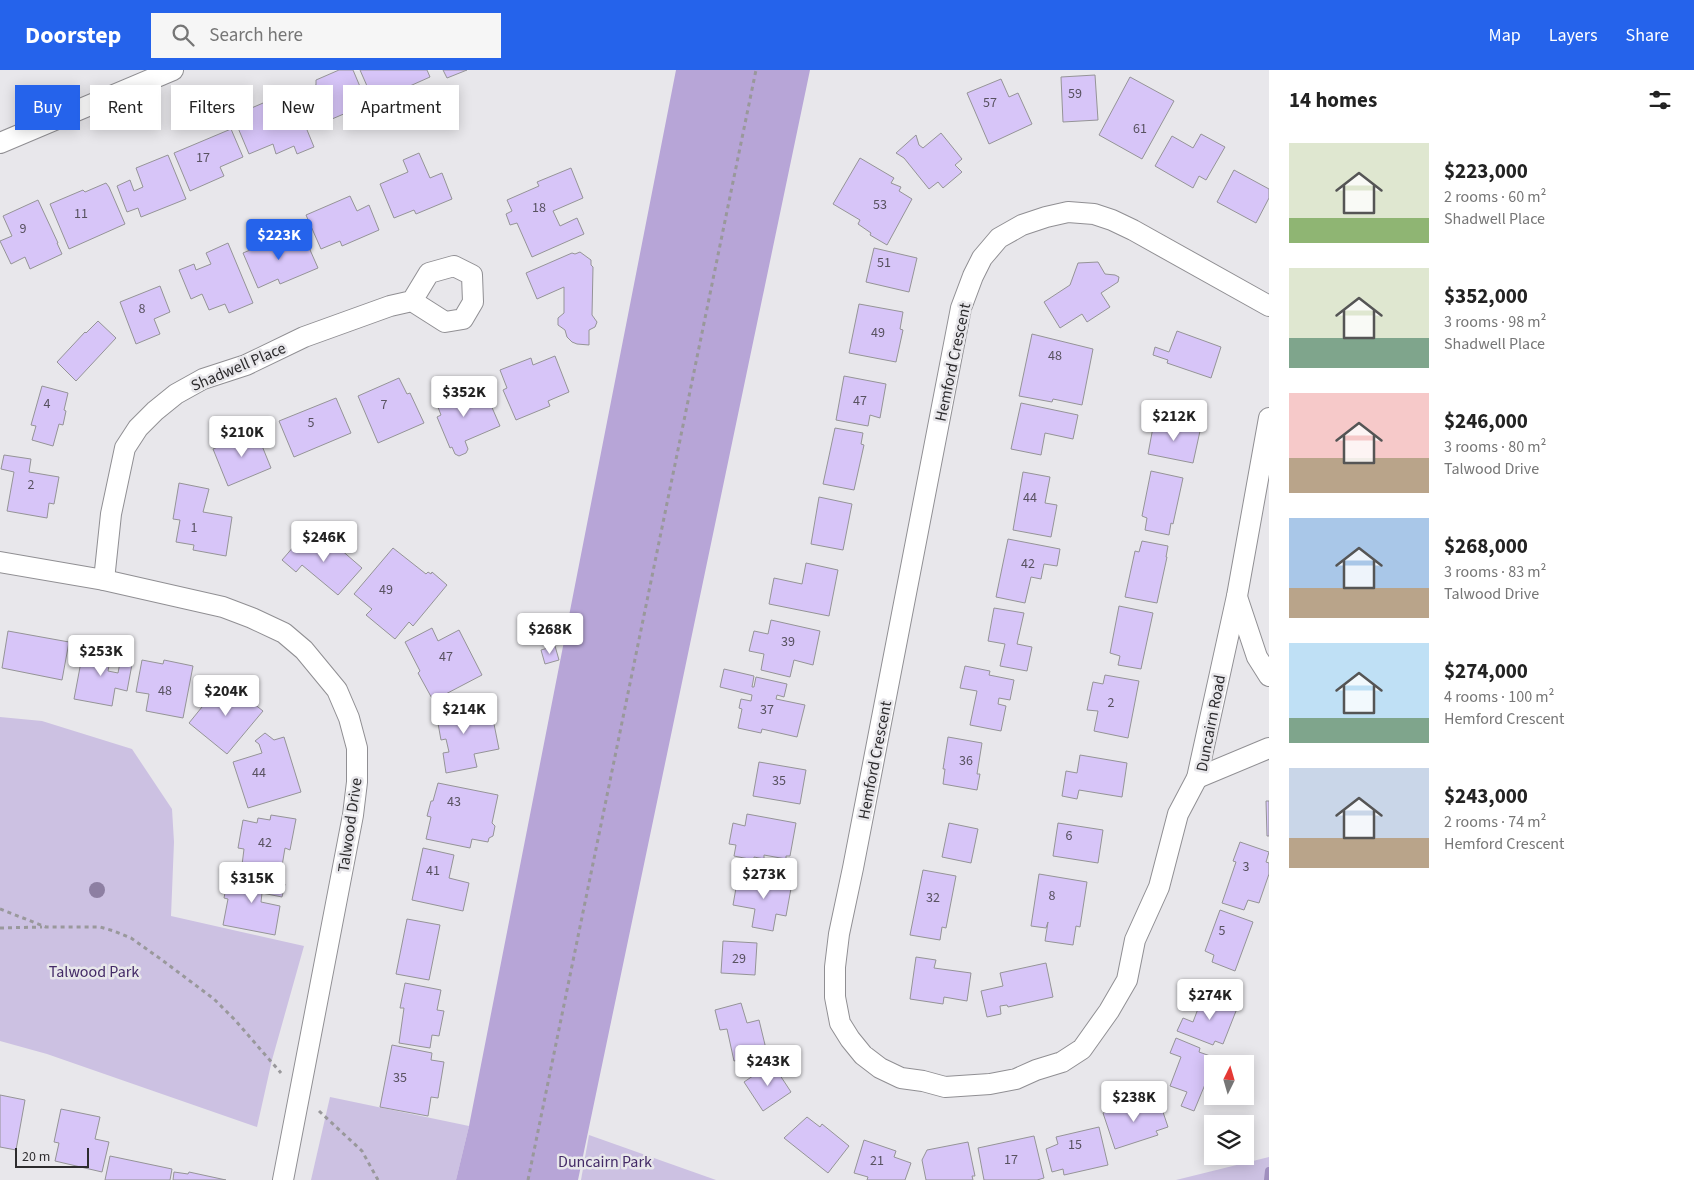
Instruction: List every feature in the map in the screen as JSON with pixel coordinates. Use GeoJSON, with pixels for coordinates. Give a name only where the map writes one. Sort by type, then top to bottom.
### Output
{"type":"FeatureCollection","features":[{"type":"Feature","properties":{"kind":"street"},"geometry":{"type":"LineString","coordinates":[[0,143],[174,70]]}},
{"type":"Feature","properties":{"kind":"street","name":"Hemford Crescent"},"geometry":{"type":"LineString","coordinates":[[1197,778],[1178,814],[1159,886],[1135,940],[1127,980],[1109,1011],[1082,1049],[1062,1062],[1036,1070],[1016,1079],[990,1084],[945,1086],[923,1080],[901,1078],[880,1068],[863,1056],[840,1023],[836,997],[835,967],[839,934],[962,308],[973,276],[982,258],[999,238],[1022,225],[1046,216],[1068,212],[1094,214],[1134,230],[1269,306]]}},
{"type":"Feature","properties":{"kind":"street","name":"Shadwell Place"},"geometry":{"type":"LineString","coordinates":[[104,580],[111,514],[125,448],[138,428],[155,410],[176,394],[203,378],[246,364],[321,331],[390,306],[412,301]]}},
{"type":"Feature","properties":{"kind":"street","name":"Duncairn Road"},"geometry":{"type":"LineString","coordinates":[[1197,778],[1237,596],[1269,418]]}},
{"type":"Feature","properties":{"kind":"street","name":"Talwood Drive"},"geometry":{"type":"LineString","coordinates":[[0,562],[104,580],[223,607],[252,618],[284,633],[304,650],[337,690],[349,718],[357,748],[357,782],[353,815],[283,1180]]}},
{"type":"Feature","properties":{"kind":"street","name":"Duncairn Road"},"geometry":{"type":"LineString","coordinates":[[1237,596],[1257,657],[1269,676]]}},
{"type":"Feature","properties":{"kind":"street","name":"Duncairn Road"},"geometry":{"type":"LineString","coordinates":[[1197,778],[1269,748]]}},
{"type":"Feature","properties":{"kind":"path"},"geometry":{"type":"LineString","coordinates":[[528,1180],[756,70]]}},
{"type":"Feature","properties":{"kind":"path"},"geometry":{"type":"LineString","coordinates":[[0,909],[46,927]]}},
{"type":"Feature","properties":{"kind":"path"},"geometry":{"type":"LineString","coordinates":[[0,928],[100,927],[119,933],[142,945],[214,999],[235,1020],[285,1078]]}},
{"type":"Feature","properties":{"kind":"path"},"geometry":{"type":"LineString","coordinates":[[316,1108],[362,1151],[378,1180]]}},
{"type":"Feature","properties":{"kind":"green space","name":"Talwood Park"},"geometry":{"type":"Polygon","coordinates":[[[0,717],[42,721],[132,749],[172,809],[174,842],[171,916],[304,946],[272,1060],[257,1127],[47,1054],[0,1041],[0,717]]]}},
{"type":"Feature","properties":{"kind":"green space"},"geometry":{"type":"Polygon","coordinates":[[[330,1097],[469,1126],[456,1180],[311,1180],[330,1097]]]}},
{"type":"Feature","properties":{"kind":"green space","name":"Duncairn Park"},"geometry":{"type":"Polygon","coordinates":[[[589,1135],[716,1180],[581,1180],[589,1135]]]}},
{"type":"Feature","properties":{"kind":"green space"},"geometry":{"type":"Polygon","coordinates":[[[1269,1157],[1269,1180],[1176,1180],[1237,1165],[1254,1165],[1254,1161],[1269,1157]]]}},
{"type":"Feature","properties":{"kind":"shaded area"},"geometry":{"type":"Polygon","coordinates":[[[676,70],[810,70],[578,1180],[456,1180],[469,1126],[676,70]]]}},
{"type":"Feature","properties":{"kind":"building"},"geometry":{"type":"Polygon","coordinates":[[[339,70],[353,70],[359,85],[343,85],[343,114],[333,119],[333,85],[316,85],[316,80],[339,70]]]}},
{"type":"Feature","properties":{"kind":"building"},"geometry":{"type":"Polygon","coordinates":[[[360,70],[427,70],[430,77],[412,85],[367,85],[360,70]]]}},
{"type":"Feature","properties":{"kind":"building"},"geometry":{"type":"Polygon","coordinates":[[[443,70],[467,70],[447,78],[443,70]]]}},
{"type":"Feature","properties":{"kind":"building"},"geometry":{"type":"Polygon","coordinates":[[[1095,75],[1098,120],[1063,122],[1061,77],[1095,75]]]}},
{"type":"Feature","properties":{"kind":"building"},"geometry":{"type":"Polygon","coordinates":[[[1130,77],[1174,101],[1142,159],[1099,135],[1130,77]]]}},
{"type":"Feature","properties":{"kind":"building"},"geometry":{"type":"Polygon","coordinates":[[[1001,79],[1009,97],[1018,93],[1032,124],[989,144],[967,93],[1001,79]]]}},
{"type":"Feature","properties":{"kind":"building"},"geometry":{"type":"Polygon","coordinates":[[[263,103],[263,130],[307,130],[314,147],[297,154],[294,146],[276,154],[273,144],[249,154],[239,130],[253,130],[253,107],[263,103]]]}},
{"type":"Feature","properties":{"kind":"building"},"geometry":{"type":"Polygon","coordinates":[[[231,130],[243,157],[220,167],[224,176],[190,191],[174,153],[231,130]]]}},
{"type":"Feature","properties":{"kind":"building"},"geometry":{"type":"Polygon","coordinates":[[[941,133],[962,159],[955,165],[962,172],[943,188],[938,182],[929,189],[904,158],[896,153],[916,135],[919,145],[923,148],[941,133]]]}},
{"type":"Feature","properties":{"kind":"building"},"geometry":{"type":"Polygon","coordinates":[[[1201,134],[1225,147],[1206,180],[1199,176],[1193,188],[1155,166],[1172,136],[1193,148],[1201,134]]]}},
{"type":"Feature","properties":{"kind":"building"},"geometry":{"type":"Polygon","coordinates":[[[419,153],[430,178],[442,173],[452,199],[416,214],[414,210],[394,218],[380,184],[408,172],[403,160],[419,153]]]}},
{"type":"Feature","properties":{"kind":"building"},"geometry":{"type":"Polygon","coordinates":[[[168,155],[186,199],[141,217],[138,208],[127,212],[117,186],[130,180],[134,191],[143,187],[136,168],[168,155]]]}},
{"type":"Feature","properties":{"kind":"building"},"geometry":{"type":"Polygon","coordinates":[[[860,158],[894,178],[891,183],[901,187],[899,191],[912,199],[887,245],[870,235],[871,233],[858,224],[860,220],[833,204],[860,158]]]}},
{"type":"Feature","properties":{"kind":"building"},"geometry":{"type":"Polygon","coordinates":[[[571,168],[583,198],[553,211],[560,226],[577,218],[584,234],[532,257],[517,223],[510,225],[506,214],[512,211],[507,200],[539,186],[537,182],[571,168]]]}},
{"type":"Feature","properties":{"kind":"building"},"geometry":{"type":"Polygon","coordinates":[[[1234,170],[1269,189],[1269,198],[1256,223],[1217,202],[1234,170]]]}},
{"type":"Feature","properties":{"kind":"building"},"geometry":{"type":"Polygon","coordinates":[[[106,183],[125,224],[69,249],[50,204],[83,190],[85,192],[106,183]]]}},
{"type":"Feature","properties":{"kind":"building"},"geometry":{"type":"Polygon","coordinates":[[[350,196],[357,211],[369,205],[379,230],[342,246],[340,241],[321,249],[306,215],[350,196]]]}},
{"type":"Feature","properties":{"kind":"building"},"geometry":{"type":"Polygon","coordinates":[[[38,200],[62,254],[30,269],[25,257],[11,264],[0,241],[12,236],[3,216],[38,200]]]}},
{"type":"Feature","properties":{"kind":"building"},"geometry":{"type":"Polygon","coordinates":[[[288,234],[294,248],[307,243],[318,268],[280,284],[278,279],[258,288],[243,253],[288,234]]]}},
{"type":"Feature","properties":{"kind":"building"},"geometry":{"type":"Polygon","coordinates":[[[228,243],[253,303],[229,313],[225,304],[209,310],[202,294],[191,299],[179,270],[194,264],[196,270],[211,264],[206,253],[228,243]]]}},
{"type":"Feature","properties":{"kind":"building"},"geometry":{"type":"Polygon","coordinates":[[[874,248],[917,258],[909,292],[866,282],[874,248]]]}},
{"type":"Feature","properties":{"kind":"building"},"geometry":{"type":"Polygon","coordinates":[[[580,252],[591,260],[593,267],[592,315],[597,322],[595,327],[589,330],[589,345],[572,342],[567,337],[565,330],[558,325],[558,318],[564,313],[564,287],[537,299],[526,273],[572,253],[580,252]]]}},
{"type":"Feature","properties":{"kind":"building"},"geometry":{"type":"Polygon","coordinates":[[[1098,262],[1105,274],[1119,277],[1118,282],[1101,293],[1110,307],[1087,322],[1082,314],[1060,328],[1044,302],[1070,285],[1078,263],[1098,262]]]}},
{"type":"Feature","properties":{"kind":"building"},"geometry":{"type":"Polygon","coordinates":[[[160,286],[170,312],[154,319],[160,334],[136,344],[120,302],[160,286]]]}},
{"type":"Feature","properties":{"kind":"building"},"geometry":{"type":"Polygon","coordinates":[[[859,304],[903,312],[900,329],[903,330],[896,362],[849,353],[859,304]]]}},
{"type":"Feature","properties":{"kind":"building"},"geometry":{"type":"Polygon","coordinates":[[[98,321],[116,338],[76,381],[57,362],[98,321]]]}},
{"type":"Feature","properties":{"kind":"building"},"geometry":{"type":"Polygon","coordinates":[[[1177,331],[1221,347],[1211,378],[1167,363],[1168,360],[1153,355],[1155,347],[1169,352],[1177,331]]]}},
{"type":"Feature","properties":{"kind":"building"},"geometry":{"type":"Polygon","coordinates":[[[1032,334],[1093,349],[1082,405],[1053,399],[1052,402],[1019,396],[1032,334]]]}},
{"type":"Feature","properties":{"kind":"building"},"geometry":{"type":"Polygon","coordinates":[[[555,356],[569,392],[548,401],[550,406],[516,420],[503,390],[507,388],[500,370],[531,358],[533,365],[555,356]]]}},
{"type":"Feature","properties":{"kind":"building"},"geometry":{"type":"Polygon","coordinates":[[[844,376],[886,384],[880,418],[870,415],[868,426],[836,420],[844,376]]]}},
{"type":"Feature","properties":{"kind":"building"},"geometry":{"type":"Polygon","coordinates":[[[399,378],[407,394],[410,393],[424,423],[378,443],[358,396],[399,378]]]}},
{"type":"Feature","properties":{"kind":"building"},"geometry":{"type":"Polygon","coordinates":[[[464,384],[471,403],[487,396],[500,426],[465,441],[468,449],[466,453],[459,456],[455,454],[452,447],[450,448],[437,417],[441,415],[434,397],[464,384]]]}},
{"type":"Feature","properties":{"kind":"building"},"geometry":{"type":"Polygon","coordinates":[[[42,386],[68,393],[63,425],[59,424],[53,446],[32,440],[36,426],[31,425],[42,386]]]}},
{"type":"Feature","properties":{"kind":"building"},"geometry":{"type":"Polygon","coordinates":[[[336,398],[351,433],[294,457],[279,421],[336,398]]]}},
{"type":"Feature","properties":{"kind":"building"},"geometry":{"type":"Polygon","coordinates":[[[1021,403],[1078,415],[1073,439],[1045,433],[1041,455],[1011,449],[1021,403]]]}},
{"type":"Feature","properties":{"kind":"building"},"geometry":{"type":"Polygon","coordinates":[[[1154,422],[1200,431],[1193,463],[1148,454],[1154,422]]]}},
{"type":"Feature","properties":{"kind":"building"},"geometry":{"type":"Polygon","coordinates":[[[835,428],[863,433],[861,444],[864,445],[854,490],[823,484],[835,428]]]}},
{"type":"Feature","properties":{"kind":"building"},"geometry":{"type":"Polygon","coordinates":[[[256,431],[271,468],[228,486],[213,449],[256,431]]]}},
{"type":"Feature","properties":{"kind":"building"},"geometry":{"type":"Polygon","coordinates":[[[4,455],[31,459],[29,472],[59,477],[54,504],[49,503],[47,518],[7,511],[14,472],[1,469],[4,455]]]}},
{"type":"Feature","properties":{"kind":"building"},"geometry":{"type":"Polygon","coordinates":[[[1151,471],[1183,478],[1169,535],[1145,530],[1147,518],[1142,516],[1151,471]]]}},
{"type":"Feature","properties":{"kind":"building"},"geometry":{"type":"Polygon","coordinates":[[[1023,472],[1050,477],[1045,503],[1057,505],[1051,537],[1013,530],[1023,472]]]}},
{"type":"Feature","properties":{"kind":"building"},"geometry":{"type":"Polygon","coordinates":[[[179,483],[209,489],[203,512],[232,517],[226,556],[193,550],[194,545],[176,542],[180,520],[173,519],[179,483]]]}},
{"type":"Feature","properties":{"kind":"building"},"geometry":{"type":"Polygon","coordinates":[[[819,497],[852,504],[843,550],[811,544],[819,497]]]}},
{"type":"Feature","properties":{"kind":"building"},"geometry":{"type":"Polygon","coordinates":[[[324,535],[362,568],[338,595],[302,565],[296,572],[282,560],[301,538],[313,548],[324,535]]]}},
{"type":"Feature","properties":{"kind":"building"},"geometry":{"type":"Polygon","coordinates":[[[1008,539],[1060,549],[1057,566],[1044,564],[1041,579],[1031,577],[1025,603],[996,597],[1008,539]]]}},
{"type":"Feature","properties":{"kind":"building"},"geometry":{"type":"Polygon","coordinates":[[[1142,541],[1168,546],[1157,603],[1125,597],[1135,551],[1139,552],[1142,541]]]}},
{"type":"Feature","properties":{"kind":"building"},"geometry":{"type":"Polygon","coordinates":[[[393,548],[426,574],[428,572],[431,574],[432,572],[447,585],[413,626],[409,622],[395,639],[366,615],[372,609],[354,594],[393,548]]]}},
{"type":"Feature","properties":{"kind":"building"},"geometry":{"type":"Polygon","coordinates":[[[806,563],[838,570],[829,616],[769,604],[774,578],[802,584],[806,563]]]}},
{"type":"Feature","properties":{"kind":"building"},"geometry":{"type":"Polygon","coordinates":[[[1119,606],[1153,613],[1141,669],[1118,665],[1120,656],[1110,653],[1119,606]]]}},
{"type":"Feature","properties":{"kind":"building"},"geometry":{"type":"Polygon","coordinates":[[[994,608],[1024,613],[1017,644],[1032,647],[1027,671],[1000,666],[1005,644],[988,641],[994,608]]]}},
{"type":"Feature","properties":{"kind":"building"},"geometry":{"type":"Polygon","coordinates":[[[771,620],[820,631],[813,665],[794,660],[790,677],[761,670],[764,654],[749,651],[754,631],[768,634],[771,620]]]}},
{"type":"Feature","properties":{"kind":"building"},"geometry":{"type":"Polygon","coordinates":[[[432,628],[438,641],[459,630],[482,675],[434,702],[418,673],[420,671],[405,642],[432,628]]]}},
{"type":"Feature","properties":{"kind":"building"},"geometry":{"type":"Polygon","coordinates":[[[8,631],[69,642],[62,680],[2,668],[8,631]]]}},
{"type":"Feature","properties":{"kind":"building"},"geometry":{"type":"Polygon","coordinates":[[[84,646],[112,651],[108,671],[118,673],[121,657],[133,659],[127,691],[115,688],[112,706],[74,699],[84,646]]]}},
{"type":"Feature","properties":{"kind":"building"},"geometry":{"type":"Polygon","coordinates":[[[555,646],[559,660],[545,664],[541,650],[555,646]]]}},
{"type":"Feature","properties":{"kind":"building"},"geometry":{"type":"Polygon","coordinates":[[[142,660],[163,664],[164,660],[193,666],[183,718],[146,711],[149,694],[136,692],[142,660]]]}},
{"type":"Feature","properties":{"kind":"building"},"geometry":{"type":"Polygon","coordinates":[[[965,666],[990,671],[989,675],[1014,680],[1010,700],[999,698],[998,704],[1006,706],[1001,731],[970,725],[977,691],[960,688],[965,666]]]}},
{"type":"Feature","properties":{"kind":"building"},"geometry":{"type":"Polygon","coordinates":[[[724,669],[754,676],[752,687],[754,687],[756,677],[787,684],[784,697],[777,695],[776,699],[805,705],[797,737],[762,729],[761,733],[738,728],[742,709],[739,708],[741,699],[751,701],[752,695],[720,687],[724,669]]]}},
{"type":"Feature","properties":{"kind":"building"},"geometry":{"type":"Polygon","coordinates":[[[1105,675],[1139,681],[1128,738],[1094,731],[1098,711],[1087,710],[1093,682],[1103,684],[1105,675]]]}},
{"type":"Feature","properties":{"kind":"building"},"geometry":{"type":"Polygon","coordinates":[[[224,680],[263,711],[227,754],[189,723],[224,680]]]}},
{"type":"Feature","properties":{"kind":"building"},"geometry":{"type":"Polygon","coordinates":[[[473,700],[477,723],[493,719],[499,749],[474,754],[477,767],[446,773],[443,753],[449,752],[446,739],[441,740],[435,707],[473,700]]]}},
{"type":"Feature","properties":{"kind":"building"},"geometry":{"type":"Polygon","coordinates":[[[265,733],[274,740],[284,737],[301,792],[248,808],[233,762],[262,753],[259,744],[255,741],[265,733]]]}},
{"type":"Feature","properties":{"kind":"building"},"geometry":{"type":"Polygon","coordinates":[[[948,737],[982,743],[977,774],[980,774],[977,790],[943,784],[945,769],[943,769],[948,737]]]}},
{"type":"Feature","properties":{"kind":"building"},"geometry":{"type":"Polygon","coordinates":[[[1080,755],[1127,763],[1122,797],[1079,790],[1077,799],[1062,796],[1066,771],[1077,773],[1080,755]]]}},
{"type":"Feature","properties":{"kind":"building"},"geometry":{"type":"Polygon","coordinates":[[[759,762],[806,770],[800,804],[753,796],[759,762]]]}},
{"type":"Feature","properties":{"kind":"building"},"geometry":{"type":"Polygon","coordinates":[[[438,783],[498,795],[492,823],[495,826],[493,836],[489,838],[488,842],[472,839],[470,848],[426,839],[431,817],[427,816],[438,783]]]}},
{"type":"Feature","properties":{"kind":"building"},"geometry":{"type":"Polygon","coordinates":[[[1266,801],[1269,801],[1269,836],[1267,836],[1266,801]]]}},
{"type":"Feature","properties":{"kind":"building"},"geometry":{"type":"Polygon","coordinates":[[[747,814],[796,823],[790,856],[786,856],[786,859],[764,855],[764,859],[754,857],[754,860],[734,856],[736,845],[729,844],[733,823],[745,826],[747,814]]]}},
{"type":"Feature","properties":{"kind":"building"},"geometry":{"type":"Polygon","coordinates":[[[271,815],[296,819],[290,850],[285,848],[281,872],[242,865],[244,849],[238,848],[243,820],[257,823],[258,818],[270,820],[271,815]]]}},
{"type":"Feature","properties":{"kind":"building"},"geometry":{"type":"Polygon","coordinates":[[[949,823],[978,829],[971,863],[942,857],[949,823]]]}},
{"type":"Feature","properties":{"kind":"building"},"geometry":{"type":"Polygon","coordinates":[[[1058,823],[1103,830],[1098,863],[1053,856],[1058,823]]]}},
{"type":"Feature","properties":{"kind":"building"},"geometry":{"type":"Polygon","coordinates":[[[1240,842],[1269,852],[1266,862],[1269,863],[1269,874],[1259,903],[1248,900],[1244,910],[1222,903],[1236,862],[1233,861],[1240,842]]]}},
{"type":"Feature","properties":{"kind":"building"},"geometry":{"type":"Polygon","coordinates":[[[423,848],[454,855],[449,878],[469,883],[463,911],[412,900],[423,848]]]}},
{"type":"Feature","properties":{"kind":"building"},"geometry":{"type":"Polygon","coordinates":[[[923,870],[956,876],[946,928],[942,927],[940,940],[910,935],[923,870]]]}},
{"type":"Feature","properties":{"kind":"building"},"geometry":{"type":"Polygon","coordinates":[[[229,873],[285,884],[282,897],[262,893],[261,902],[280,906],[275,935],[223,925],[228,899],[224,898],[229,873]]]}},
{"type":"Feature","properties":{"kind":"building"},"geometry":{"type":"Polygon","coordinates":[[[1039,874],[1087,882],[1080,927],[1076,926],[1073,945],[1045,941],[1048,922],[1046,928],[1031,926],[1039,874]]]}},
{"type":"Feature","properties":{"kind":"building"},"geometry":{"type":"Polygon","coordinates":[[[745,875],[792,883],[786,916],[776,914],[773,931],[752,927],[755,909],[733,905],[736,888],[743,889],[745,875]]]}},
{"type":"Feature","properties":{"kind":"building"},"geometry":{"type":"Polygon","coordinates":[[[1220,910],[1253,922],[1235,971],[1212,962],[1214,955],[1205,951],[1220,910]]]}},
{"type":"Feature","properties":{"kind":"building"},"geometry":{"type":"Polygon","coordinates":[[[407,919],[440,925],[429,980],[396,974],[407,919]]]}},
{"type":"Feature","properties":{"kind":"building"},"geometry":{"type":"Polygon","coordinates":[[[723,941],[757,943],[755,975],[721,973],[723,941]]]}},
{"type":"Feature","properties":{"kind":"building"},"geometry":{"type":"Polygon","coordinates":[[[916,957],[936,960],[934,968],[971,973],[967,1001],[944,997],[943,1004],[910,999],[916,957]]]}},
{"type":"Feature","properties":{"kind":"building"},"geometry":{"type":"Polygon","coordinates":[[[1046,963],[1053,997],[1008,1007],[1007,1005],[1000,1006],[1001,1014],[987,1017],[981,991],[1003,986],[1000,973],[1046,963]]]}},
{"type":"Feature","properties":{"kind":"building"},"geometry":{"type":"Polygon","coordinates":[[[405,983],[441,990],[437,1010],[444,1011],[439,1036],[432,1035],[430,1048],[399,1043],[404,1008],[400,1008],[405,983]]]}},
{"type":"Feature","properties":{"kind":"building"},"geometry":{"type":"Polygon","coordinates":[[[1204,993],[1238,1006],[1223,1044],[1215,1041],[1213,1045],[1177,1031],[1183,1018],[1193,1022],[1204,993]]]}},
{"type":"Feature","properties":{"kind":"building"},"geometry":{"type":"Polygon","coordinates":[[[741,1003],[747,1023],[759,1020],[767,1053],[734,1061],[727,1029],[720,1030],[715,1010],[741,1003]]]}},
{"type":"Feature","properties":{"kind":"building"},"geometry":{"type":"Polygon","coordinates":[[[1176,1038],[1200,1048],[1199,1052],[1208,1055],[1204,1055],[1204,1087],[1194,1111],[1181,1106],[1187,1092],[1170,1086],[1181,1057],[1170,1053],[1176,1038]]]}},
{"type":"Feature","properties":{"kind":"building"},"geometry":{"type":"Polygon","coordinates":[[[392,1045],[432,1053],[431,1060],[444,1062],[438,1098],[431,1097],[428,1116],[380,1107],[392,1045]]]}},
{"type":"Feature","properties":{"kind":"building"},"geometry":{"type":"Polygon","coordinates":[[[772,1063],[791,1092],[763,1111],[744,1082],[772,1063]]]}},
{"type":"Feature","properties":{"kind":"building"},"geometry":{"type":"Polygon","coordinates":[[[0,1095],[25,1100],[16,1150],[0,1147],[0,1095]]]}},
{"type":"Feature","properties":{"kind":"building"},"geometry":{"type":"Polygon","coordinates":[[[1146,1098],[1149,1110],[1161,1106],[1168,1127],[1156,1131],[1158,1135],[1115,1149],[1103,1113],[1146,1098]]]}},
{"type":"Feature","properties":{"kind":"building"},"geometry":{"type":"Polygon","coordinates":[[[61,1109],[100,1117],[95,1139],[109,1142],[102,1172],[55,1161],[59,1143],[54,1142],[61,1109]]]}},
{"type":"Feature","properties":{"kind":"building"},"geometry":{"type":"Polygon","coordinates":[[[807,1117],[820,1127],[822,1124],[849,1146],[828,1173],[784,1138],[807,1117]]]}},
{"type":"Feature","properties":{"kind":"building"},"geometry":{"type":"Polygon","coordinates":[[[1099,1127],[1108,1165],[1064,1175],[1063,1169],[1052,1172],[1046,1149],[1058,1144],[1056,1137],[1099,1127]]]}},
{"type":"Feature","properties":{"kind":"building"},"geometry":{"type":"Polygon","coordinates":[[[1034,1136],[1044,1178],[1037,1180],[984,1180],[978,1148],[1034,1136]]]}},
{"type":"Feature","properties":{"kind":"building"},"geometry":{"type":"Polygon","coordinates":[[[864,1140],[896,1151],[894,1157],[911,1163],[905,1180],[867,1180],[868,1177],[854,1173],[864,1140]]]}},
{"type":"Feature","properties":{"kind":"building"},"geometry":{"type":"Polygon","coordinates":[[[968,1142],[975,1176],[972,1176],[973,1180],[926,1180],[922,1160],[927,1150],[968,1142]]]}},
{"type":"Feature","properties":{"kind":"building"},"geometry":{"type":"Polygon","coordinates":[[[110,1156],[172,1169],[170,1180],[105,1180],[110,1156]]]}},
{"type":"Feature","properties":{"kind":"building"},"geometry":{"type":"Polygon","coordinates":[[[174,1172],[188,1174],[189,1172],[226,1180],[173,1180],[174,1172]]]}},
{"type":"Feature","properties":{"kind":"waterway"},"geometry":{"type":"LineString","coordinates":[[1268,1180],[1269,1171]]}}]}
